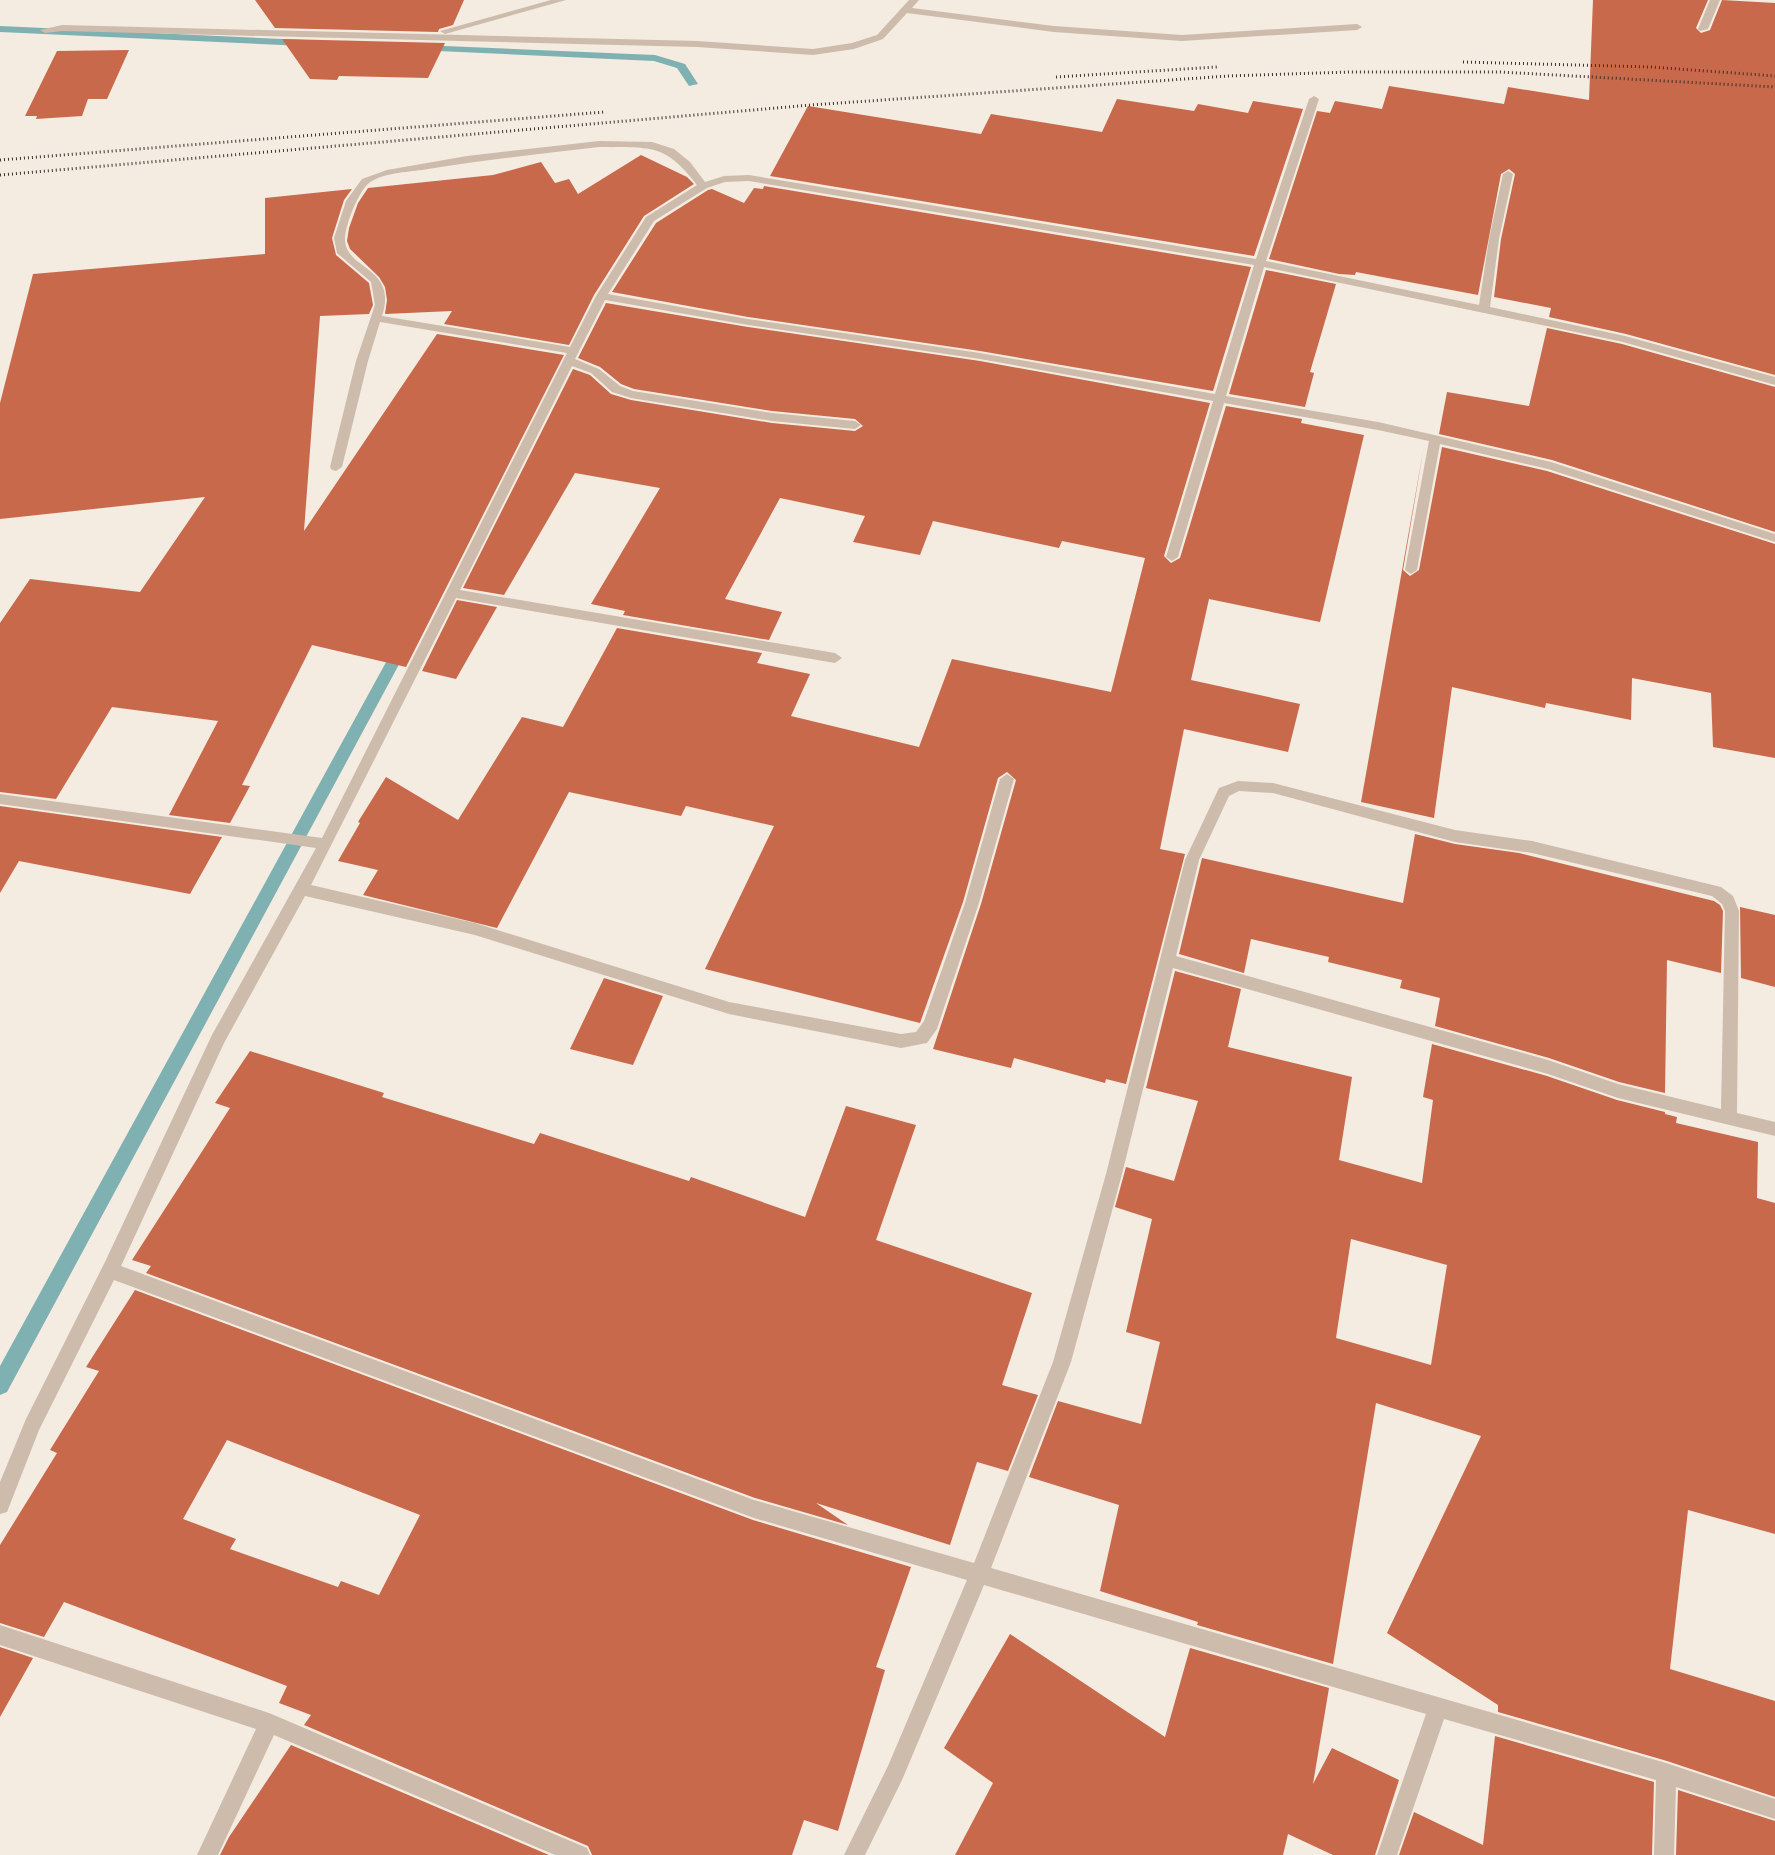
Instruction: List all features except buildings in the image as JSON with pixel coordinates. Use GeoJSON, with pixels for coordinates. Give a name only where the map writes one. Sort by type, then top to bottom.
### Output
{"type":"FeatureCollection","features":[{"type":"Feature","properties":{"kind":"street"},"geometry":{"type":"LineString","coordinates":[[428,36],[561,0]]}},
{"type":"Feature","properties":{"kind":"street"},"geometry":{"type":"LineString","coordinates":[[45,30],[428,36],[697,44],[822,51],[854,46],[880,37],[914,0]]}},
{"type":"Feature","properties":{"kind":"street"},"geometry":{"type":"LineString","coordinates":[[1703,29],[1715,0]]}},
{"type":"Feature","properties":{"kind":"street"},"geometry":{"type":"LineString","coordinates":[[906,10],[1054,29],[1182,38],[1357,27]]}},
{"type":"Feature","properties":{"kind":"street"},"geometry":{"type":"LineString","coordinates":[[1172,557],[1218,398],[1314,99]]}},
{"type":"Feature","properties":{"kind":"street"},"geometry":{"type":"LineString","coordinates":[[336,468],[362,362],[380,304],[376,281],[341,251],[339,238],[351,201],[366,182],[391,172],[467,159],[598,144],[630,144],[652,145],[670,151],[687,164],[703,186]]}},
{"type":"Feature","properties":{"kind":"street"},"geometry":{"type":"LineString","coordinates":[[1484,308],[1494,239],[1508,174]]}},
{"type":"Feature","properties":{"kind":"street"},"geometry":{"type":"LineString","coordinates":[[0,1505],[32,1425],[110,1270],[218,1040],[302,889],[320,843],[453,593],[567,353],[600,296],[650,219],[703,186],[724,179],[749,178],[1260,263],[1625,339],[1775,381]]}},
{"type":"Feature","properties":{"kind":"street"},"geometry":{"type":"LineString","coordinates":[[600,296],[748,322],[980,356],[1436,439],[1551,466],[1775,538]]}},
{"type":"Feature","properties":{"kind":"street"},"geometry":{"type":"LineString","coordinates":[[376,318],[567,353],[595,371],[616,389],[631,394],[772,417],[855,425]]}},
{"type":"Feature","properties":{"kind":"street"},"geometry":{"type":"LineString","coordinates":[[1411,570],[1436,439]]}},
{"type":"Feature","properties":{"kind":"street"},"geometry":{"type":"LineString","coordinates":[[453,593],[835,658]]}},
{"type":"Feature","properties":{"kind":"street"},"geometry":{"type":"LineString","coordinates":[[302,889],[475,929],[729,1008],[901,1041],[921,1038],[931,1024],[972,903],[1007,779]]}},
{"type":"Feature","properties":{"kind":"street"},"geometry":{"type":"LineString","coordinates":[[855,1855],[895,1773],[979,1574],[1062,1362],[1114,1174],[1192,860],[1216,804],[1224,792],[1238,786],[1273,788],[1455,836],[1532,847],[1716,891],[1728,900],[1732,911],[1729,1118]]}},
{"type":"Feature","properties":{"kind":"street"},"geometry":{"type":"LineString","coordinates":[[0,799],[320,843]]}},
{"type":"Feature","properties":{"kind":"street"},"geometry":{"type":"LineString","coordinates":[[1167,960],[1548,1067],[1618,1091],[1775,1129]]}},
{"type":"Feature","properties":{"kind":"street"},"geometry":{"type":"LineString","coordinates":[[110,1270],[754,1509],[1666,1773],[1775,1809]]}},
{"type":"Feature","properties":{"kind":"street"},"geometry":{"type":"LineString","coordinates":[[0,1635],[269,1724],[580,1855]]}},
{"type":"Feature","properties":{"kind":"street"},"geometry":{"type":"LineString","coordinates":[[1387,1855],[1438,1708]]}},
{"type":"Feature","properties":{"kind":"street"},"geometry":{"type":"LineString","coordinates":[[207,1855],[269,1724]]}},
{"type":"Feature","properties":{"kind":"street"},"geometry":{"type":"LineString","coordinates":[[1664,1855],[1666,1773]]}},
{"type":"Feature","properties":{"kind":"waterway"},"geometry":{"type":"LineString","coordinates":[[0,29],[305,43]]}},
{"type":"Feature","properties":{"kind":"waterway"},"geometry":{"type":"LineString","coordinates":[[420,48],[655,58],[681,66],[693,84]]}},
{"type":"Feature","properties":{"kind":"waterway"},"geometry":{"type":"LineString","coordinates":[[0,1385],[403,644]]}},
{"type":"Feature","properties":{"kind":"railway"},"geometry":{"type":"LineString","coordinates":[[1463,62],[1651,67],[1775,76]]}},
{"type":"Feature","properties":{"kind":"railway"},"geometry":{"type":"LineString","coordinates":[[1056,77],[1217,67]]}},
{"type":"Feature","properties":{"kind":"railway"},"geometry":{"type":"LineString","coordinates":[[0,175],[811,105],[1228,76],[1349,72],[1500,72],[1775,87]]}},
{"type":"Feature","properties":{"kind":"railway"},"geometry":{"type":"LineString","coordinates":[[0,160],[604,112]]}}]}
